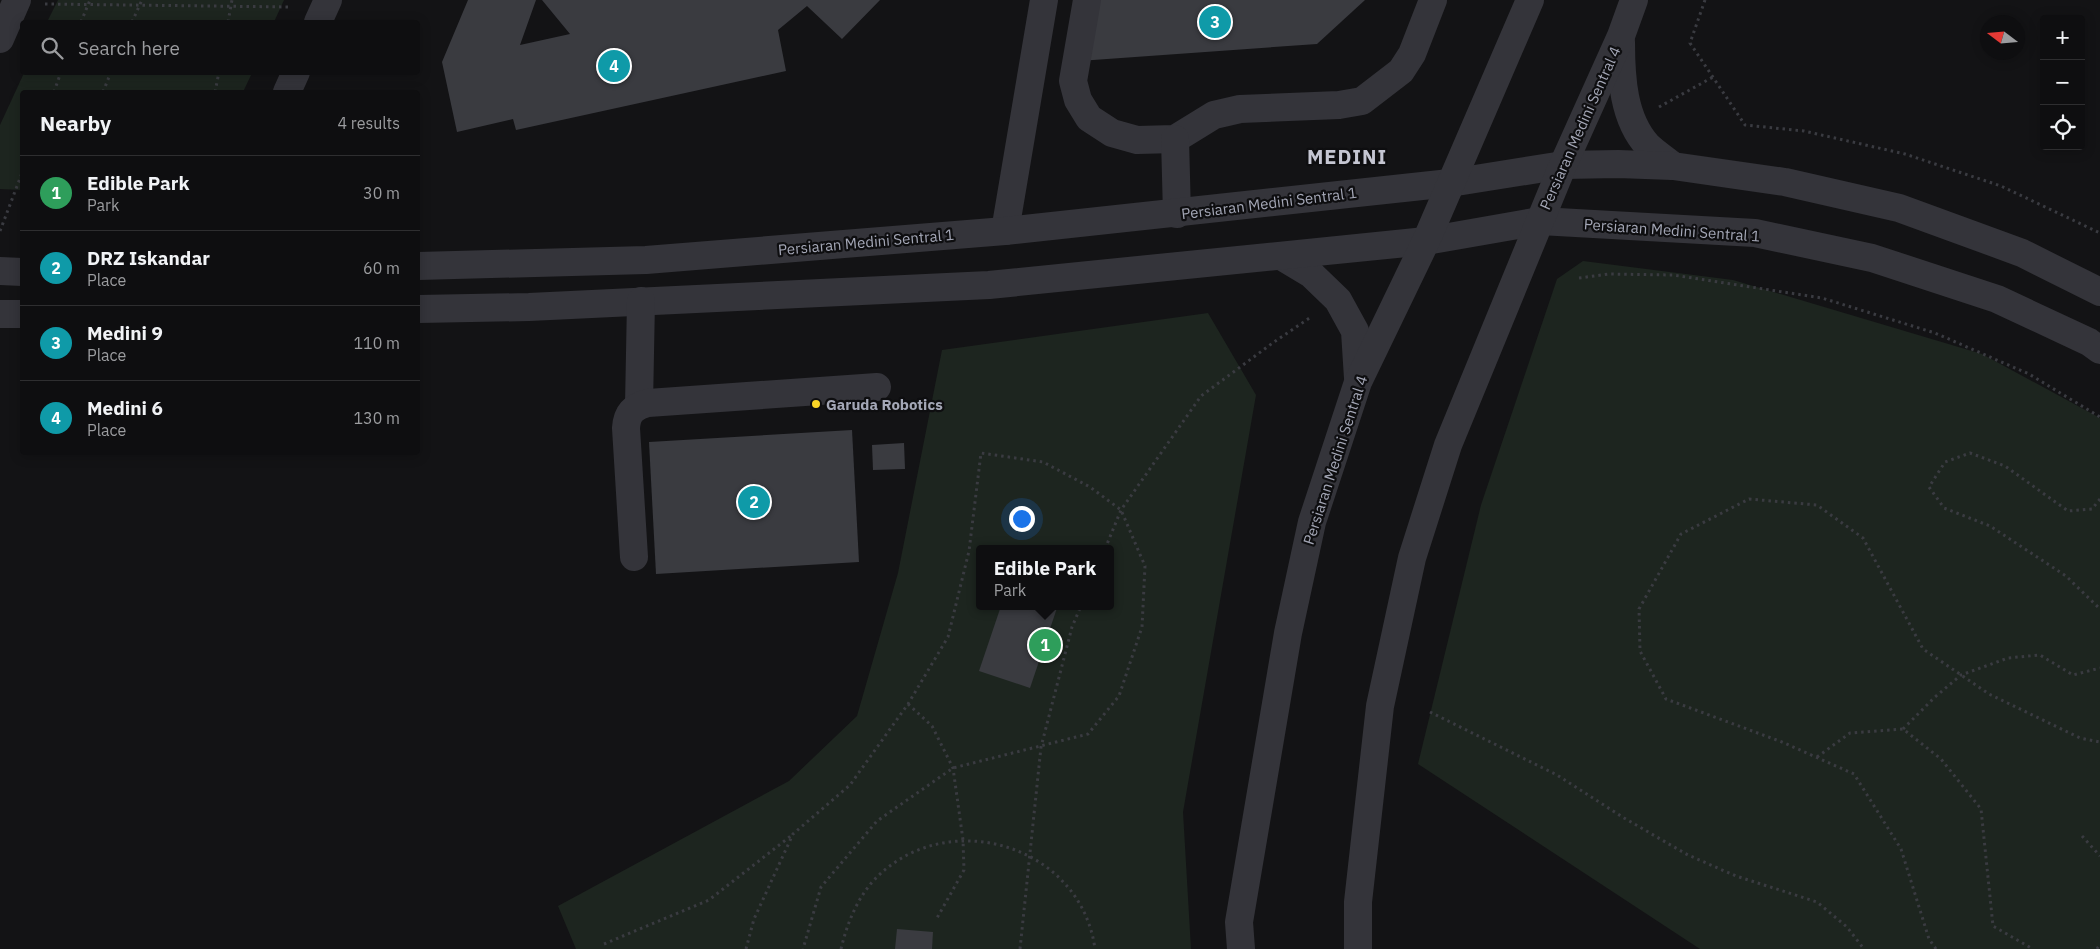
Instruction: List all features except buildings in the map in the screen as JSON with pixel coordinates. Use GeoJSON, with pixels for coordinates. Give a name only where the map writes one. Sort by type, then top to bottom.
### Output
{"type":"FeatureCollection","features":[{"type":"Feature","properties":{"kind":"street"},"geometry":{"type":"LineString","coordinates":[[1005,231],[1044,0]]}},
{"type":"Feature","properties":{"kind":"street"},"geometry":{"type":"LineString","coordinates":[[1087,0],[1072,81],[1078,100],[1089,118],[1112,132],[1137,140],[1175,139],[1214,115],[1240,109],[1339,105],[1362,101],[1401,71],[1412,54],[1433,0]]}},
{"type":"Feature","properties":{"kind":"street","name":"Persiaran Medini Sentral 4"},"geometry":{"type":"LineString","coordinates":[[1241,949],[1238,922],[1288,633],[1312,522],[1358,382],[1426,242],[1530,0]]}},
{"type":"Feature","properties":{"kind":"street","name":"Persiaran Medini Sentral 4"},"geometry":{"type":"LineString","coordinates":[[1358,949],[1358,902],[1380,706],[1412,558],[1448,445],[1563,165],[1634,0]]}},
{"type":"Feature","properties":{"kind":"street"},"geometry":{"type":"LineString","coordinates":[[0,39],[16,2]]}},
{"type":"Feature","properties":{"kind":"street"},"geometry":{"type":"LineString","coordinates":[[1620,36],[1621,73],[1632,120],[1647,145],[1672,166]]}},
{"type":"Feature","properties":{"kind":"street"},"geometry":{"type":"LineString","coordinates":[[287,90],[294,75]]}},
{"type":"Feature","properties":{"kind":"street"},"geometry":{"type":"LineString","coordinates":[[1175,139],[1177,214]]}},
{"type":"Feature","properties":{"kind":"street","name":"Persiaran Medini Sentral 1"},"geometry":{"type":"LineString","coordinates":[[420,266],[646,260],[1005,231],[1177,214],[1450,183],[1563,165],[1672,166],[1785,182],[1899,208],[2022,253],[2100,292]]}},
{"type":"Feature","properties":{"kind":"street","name":"Persiaran Medini Sentral 1"},"geometry":{"type":"LineString","coordinates":[[420,309],[529,307],[989,285],[1426,242],[1540,221],[1755,233],[1872,258],[1998,300],[2089,342],[2100,350]]}},
{"type":"Feature","properties":{"kind":"street"},"geometry":{"type":"LineString","coordinates":[[1281,256],[1311,274],[1338,300],[1355,331],[1358,382]]}},
{"type":"Feature","properties":{"kind":"street"},"geometry":{"type":"LineString","coordinates":[[0,271],[20,272]]}},
{"type":"Feature","properties":{"kind":"street"},"geometry":{"type":"LineString","coordinates":[[639,405],[641,301]]}},
{"type":"Feature","properties":{"kind":"street"},"geometry":{"type":"LineString","coordinates":[[0,314],[20,314]]}},
{"type":"Feature","properties":{"kind":"street"},"geometry":{"type":"LineString","coordinates":[[634,557],[626,428],[627,419],[631,411],[639,405],[877,387]]}},
{"type":"Feature","properties":{"kind":"path"},"geometry":{"type":"LineString","coordinates":[[82,20],[90,0]]}},
{"type":"Feature","properties":{"kind":"path"},"geometry":{"type":"LineString","coordinates":[[133,20],[142,0]]}},
{"type":"Feature","properties":{"kind":"path"},"geometry":{"type":"LineString","coordinates":[[228,20],[232,0]]}},
{"type":"Feature","properties":{"kind":"path"},"geometry":{"type":"LineString","coordinates":[[1705,0],[1690,43],[1745,125],[1804,131],[1905,154],[2001,186],[2100,233]]}},
{"type":"Feature","properties":{"kind":"path"},"geometry":{"type":"LineString","coordinates":[[16,2],[88,5],[231,6],[324,10]]}},
{"type":"Feature","properties":{"kind":"path"},"geometry":{"type":"LineString","coordinates":[[55,90],[60,75]]}},
{"type":"Feature","properties":{"kind":"path"},"geometry":{"type":"LineString","coordinates":[[104,90],[111,75]]}},
{"type":"Feature","properties":{"kind":"path"},"geometry":{"type":"LineString","coordinates":[[215,90],[218,75]]}},
{"type":"Feature","properties":{"kind":"path"},"geometry":{"type":"LineString","coordinates":[[1632,120],[1713,78]]}},
{"type":"Feature","properties":{"kind":"path"},"geometry":{"type":"LineString","coordinates":[[0,231],[20,178]]}},
{"type":"Feature","properties":{"kind":"path"},"geometry":{"type":"LineString","coordinates":[[1579,278],[1609,274],[1673,275],[1822,298],[1935,333],[2029,374],[2100,417]]}},
{"type":"Feature","properties":{"kind":"path"},"geometry":{"type":"LineString","coordinates":[[1107,545],[1121,510],[1201,396],[1274,342],[1338,300]]}},
{"type":"Feature","properties":{"kind":"path"},"geometry":{"type":"LineString","coordinates":[[2100,499],[2092,509],[2068,511],[2005,466],[1970,453],[1945,462],[1929,487],[1944,508],[1990,526],[2066,576],[2100,609]]}},
{"type":"Feature","properties":{"kind":"path"},"geometry":{"type":"LineString","coordinates":[[604,944],[709,900],[793,834],[850,785],[908,704],[948,637],[969,552],[981,454],[1042,462],[1090,487],[1121,510],[1144,566],[1142,627],[1119,696],[1088,734],[953,768],[877,821],[821,887],[803,949]]}},
{"type":"Feature","properties":{"kind":"path"},"geometry":{"type":"LineString","coordinates":[[1936,949],[1929,939],[1901,849],[1854,774],[1782,742],[1666,699],[1640,651],[1639,609],[1681,534],[1749,499],[1817,505],[1862,538],[1923,649],[1989,694],[2080,738],[2100,742]]}},
{"type":"Feature","properties":{"kind":"path"},"geometry":{"type":"LineString","coordinates":[[1020,949],[1041,747],[1072,627],[1079,610]]}},
{"type":"Feature","properties":{"kind":"path"},"geometry":{"type":"LineString","coordinates":[[1903,730],[1934,697],[1961,675],[2008,658],[2040,655],[2073,675],[2100,668]]}},
{"type":"Feature","properties":{"kind":"path"},"geometry":{"type":"LineString","coordinates":[[908,704],[932,726],[953,768],[963,840],[964,870],[937,918]]}},
{"type":"Feature","properties":{"kind":"path"},"geometry":{"type":"LineString","coordinates":[[1430,712],[1557,774],[1688,855],[1736,876],[1818,902],[1848,927],[1864,949]]}},
{"type":"Feature","properties":{"kind":"path"},"geometry":{"type":"LineString","coordinates":[[1818,757],[1850,733],[1903,730],[1941,759],[1981,809],[1993,926],[2033,949]]}},
{"type":"Feature","properties":{"kind":"path"},"geometry":{"type":"LineString","coordinates":[[746,949],[754,919],[793,834]]}},
{"type":"Feature","properties":{"kind":"path"},"geometry":{"type":"LineString","coordinates":[[2082,836],[2100,856]]}},
{"type":"Feature","properties":{"kind":"path"},"geometry":{"type":"LineString","coordinates":[[841,949],[847,924],[858,902],[874,881],[893,864],[915,852],[939,844],[963,840],[989,841],[1013,848],[1030,856],[1056,875],[1073,894],[1086,916],[1095,949]]}},
{"type":"Feature","properties":{"kind":"path"},"geometry":{"type":"LineString","coordinates":[[2097,949],[2100,944]]}},
{"type":"Feature","properties":{"kind":"shaded area"},"geometry":{"type":"Polygon","coordinates":[[[58,0],[284,0],[275,20],[48,20],[58,0]]]}},
{"type":"Feature","properties":{"kind":"shaded area"},"geometry":{"type":"Polygon","coordinates":[[[23,75],[251,75],[244,90],[20,90],[20,190],[0,189],[0,125],[23,75]]]}},
{"type":"Feature","properties":{"kind":"shaded area"},"geometry":{"type":"Polygon","coordinates":[[[1583,261],[1733,280],[1982,354],[2100,418],[2100,949],[1700,949],[1418,764],[1481,505],[1557,279],[1583,261]]]}},
{"type":"Feature","properties":{"kind":"shaded area"},"geometry":{"type":"Polygon","coordinates":[[[1208,313],[1256,395],[1183,812],[1191,949],[576,949],[558,906],[789,781],[857,716],[898,573],[942,350],[1208,313]]]}},
{"type":"Feature","properties":{"kind":"place","name":"Medini 9"},"geometry":{"type":"Point","coordinates":[1215,22]}},
{"type":"Feature","properties":{"kind":"place","name":"Medini 6"},"geometry":{"type":"Point","coordinates":[614,66]}},
{"type":"Feature","properties":{"kind":"place","name":"Garuda Robotics"},"geometry":{"type":"Point","coordinates":[816,404]}},
{"type":"Feature","properties":{"kind":"place","name":"DRZ Iskandar"},"geometry":{"type":"Point","coordinates":[754,502]}},
{"type":"Feature","properties":{"kind":"place","name":"Edible Park"},"geometry":{"type":"Point","coordinates":[1045,645]}},
{"type":"Feature","properties":{"kind":"district","name":"MEDINI"},"geometry":{"type":"Point","coordinates":[1347,156]}}]}
